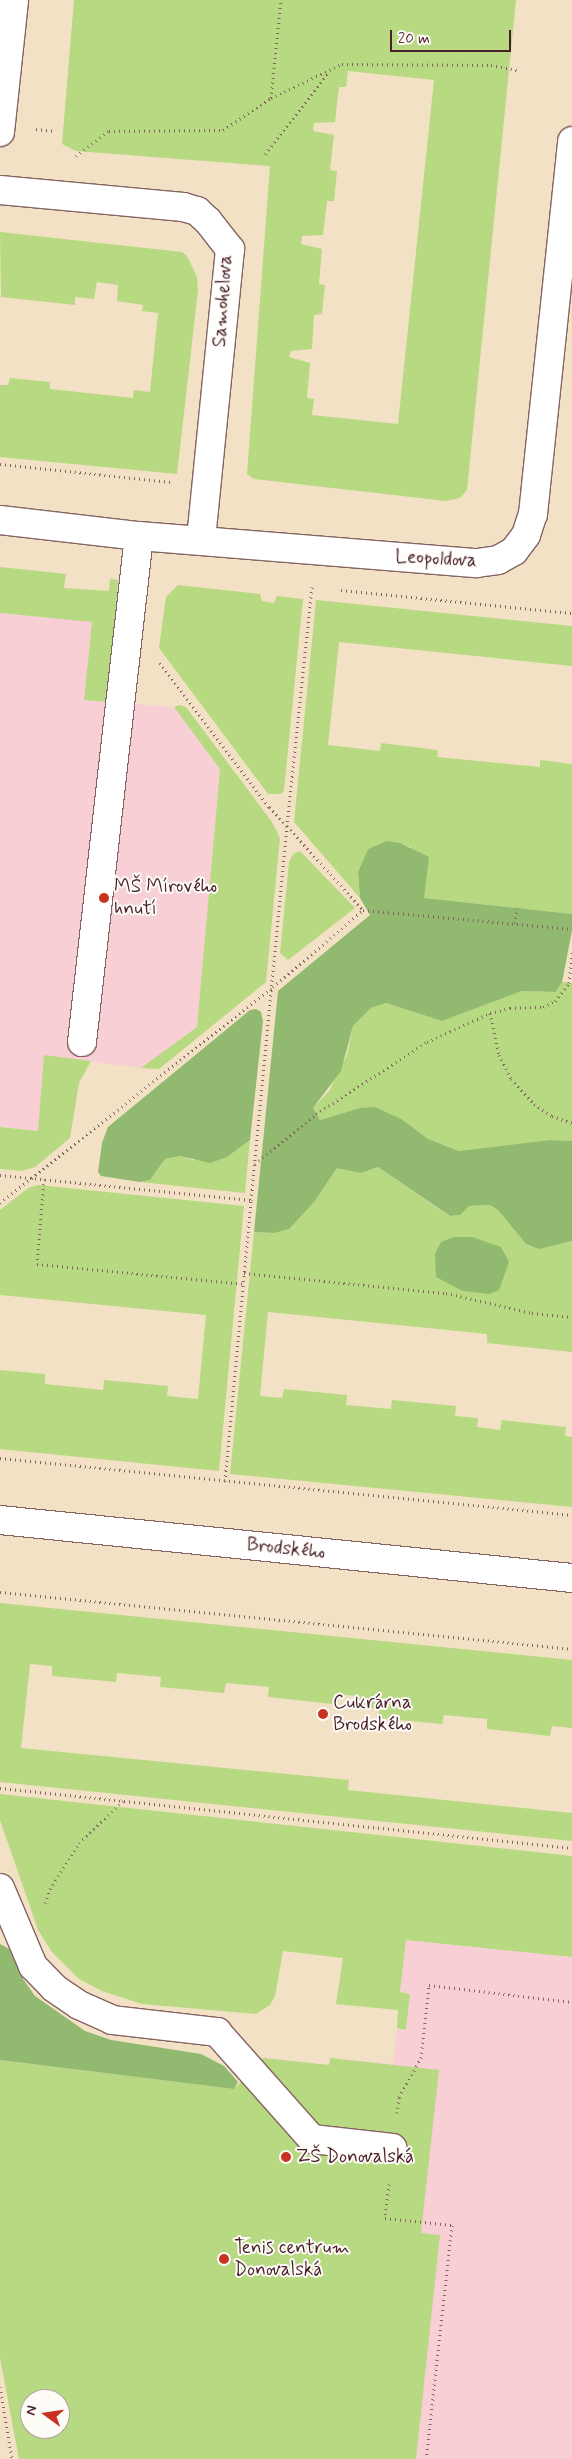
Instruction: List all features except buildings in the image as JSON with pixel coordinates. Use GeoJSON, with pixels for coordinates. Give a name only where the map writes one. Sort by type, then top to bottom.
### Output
{"type":"FeatureCollection","features":[{"type":"Feature","properties":{"kind":"street"},"geometry":{"type":"LineString","coordinates":[[0,132],[14,0]]}},
{"type":"Feature","properties":{"kind":"street","name":"Leopoldova"},"geometry":{"type":"LineString","coordinates":[[0,520],[139,536],[477,563],[498,560],[514,552],[526,535],[533,514],[572,140]]}},
{"type":"Feature","properties":{"kind":"street","name":"Samohelova"},"geometry":{"type":"LineString","coordinates":[[0,190],[183,207],[197,211],[208,220],[230,249],[201,541]]}},
{"type":"Feature","properties":{"kind":"street"},"geometry":{"type":"LineString","coordinates":[[82,1042],[139,536]]}},
{"type":"Feature","properties":{"kind":"street","name":"Brodského"},"geometry":{"type":"LineString","coordinates":[[0,1520],[572,1578]]}},
{"type":"Feature","properties":{"kind":"street"},"geometry":{"type":"LineString","coordinates":[[0,1888],[33,1966],[54,1988],[79,2005],[112,2020],[217,2032],[312,2139],[393,2148]]}},
{"type":"Feature","properties":{"kind":"path"},"geometry":{"type":"LineString","coordinates":[[271,98],[281,0]]}},
{"type":"Feature","properties":{"kind":"path"},"geometry":{"type":"LineString","coordinates":[[76,156],[109,131],[223,130],[271,98],[330,70],[359,63],[491,65],[517,70]]}},
{"type":"Feature","properties":{"kind":"path"},"geometry":{"type":"LineString","coordinates":[[265,154],[330,70]]}},
{"type":"Feature","properties":{"kind":"path"},"geometry":{"type":"LineString","coordinates":[[0,464],[170,482]]}},
{"type":"Feature","properties":{"kind":"path"},"geometry":{"type":"LineString","coordinates":[[225,1481],[254,1164],[312,587],[322,588]]}},
{"type":"Feature","properties":{"kind":"path"},"geometry":{"type":"LineString","coordinates":[[331,589],[572,613]]}},
{"type":"Feature","properties":{"kind":"path"},"geometry":{"type":"LineString","coordinates":[[156,658],[269,807],[363,910],[572,929]]}},
{"type":"Feature","properties":{"kind":"path"},"geometry":{"type":"LineString","coordinates":[[515,923],[517,908]]}},
{"type":"Feature","properties":{"kind":"path"},"geometry":{"type":"LineString","coordinates":[[0,1203],[273,987],[363,910]]}},
{"type":"Feature","properties":{"kind":"path"},"geometry":{"type":"LineString","coordinates":[[254,1164],[316,1114],[427,1042],[490,1013],[510,1008],[543,1007],[555,1001],[569,983],[572,952]]}},
{"type":"Feature","properties":{"kind":"path"},"geometry":{"type":"LineString","coordinates":[[490,1013],[499,1055],[511,1079],[534,1104],[552,1116],[572,1123]]}},
{"type":"Feature","properties":{"kind":"path"},"geometry":{"type":"LineString","coordinates":[[0,1175],[251,1200]]}},
{"type":"Feature","properties":{"kind":"path"},"geometry":{"type":"LineString","coordinates":[[44,1179],[37,1264],[243,1284]]}},
{"type":"Feature","properties":{"kind":"path"},"geometry":{"type":"LineString","coordinates":[[244,1273],[446,1293],[532,1312],[572,1317]]}},
{"type":"Feature","properties":{"kind":"path"},"geometry":{"type":"LineString","coordinates":[[0,1458],[572,1515]]}},
{"type":"Feature","properties":{"kind":"path"},"geometry":{"type":"LineString","coordinates":[[0,1592],[572,1649]]}},
{"type":"Feature","properties":{"kind":"path"},"geometry":{"type":"LineString","coordinates":[[0,1788],[572,1848]]}},
{"type":"Feature","properties":{"kind":"path"},"geometry":{"type":"LineString","coordinates":[[44,1908],[50,1889],[79,1843],[122,1801]]}},
{"type":"Feature","properties":{"kind":"path"},"geometry":{"type":"LineString","coordinates":[[426,2459],[452,2225],[385,2218],[398,2097],[421,2058],[428,1985],[572,2002]]}},
{"type":"Feature","properties":{"kind":"path"},"geometry":{"type":"LineString","coordinates":[[0,2387],[12,2459]]}},
{"type":"Feature","properties":{"kind":"shaded area","name":"MŠ Mírového hnutí"},"geometry":{"type":"Polygon","coordinates":[[[0,613],[92,621],[84,700],[174,707],[220,769],[197,1027],[141,1068],[45,1056],[38,1131],[0,1127],[0,613]]]}},
{"type":"Feature","properties":{"kind":"shaded area","name":"Tenis centrum Donovalská"},"geometry":{"type":"Polygon","coordinates":[[[406,1940],[572,1957],[572,2459],[60,2459],[60,2439],[70,2439],[70,2389],[58,2389],[0,2060],[234,2089],[263,2058],[329,2065],[330,2058],[393,2064],[397,2028],[406,2029],[410,1994],[400,1992],[406,1940]]]}},
{"type":"Feature","properties":{"kind":"green space"},"geometry":{"type":"Polygon","coordinates":[[[74,0],[516,0],[467,490],[460,498],[446,501],[254,479],[247,474],[270,166],[76,151],[62,144],[74,0]],[[348,71],[346,87],[339,87],[335,122],[314,123],[313,131],[334,135],[330,170],[337,171],[334,201],[327,201],[323,235],[302,236],[301,244],[322,249],[319,284],[325,285],[322,314],[314,315],[312,349],[291,351],[289,357],[310,363],[307,398],[314,399],[312,415],[398,424],[434,80],[348,71]]]}},
{"type":"Feature","properties":{"kind":"green space"},"geometry":{"type":"Polygon","coordinates":[[[0,232],[182,252],[187,256],[197,277],[198,290],[177,474],[0,457],[0,385],[8,385],[10,378],[50,382],[50,389],[133,398],[134,390],[150,392],[158,313],[142,311],[143,305],[117,301],[118,285],[97,282],[94,299],[75,297],[75,305],[1,297],[0,232]]]}},
{"type":"Feature","properties":{"kind":"green space"},"geometry":{"type":"Polygon","coordinates":[[[0,567],[66,574],[64,588],[109,591],[110,579],[118,580],[109,702],[84,700],[92,622],[0,613],[0,567]]]}},
{"type":"Feature","properties":{"kind":"green space"},"geometry":{"type":"Polygon","coordinates":[[[178,585],[260,594],[262,601],[274,603],[277,596],[303,599],[284,790],[281,794],[268,794],[159,648],[166,597],[178,585]]]}},
{"type":"Feature","properties":{"kind":"green space"},"geometry":{"type":"Polygon","coordinates":[[[316,600],[572,626],[572,666],[339,642],[328,745],[380,751],[381,743],[438,750],[437,757],[540,767],[540,760],[572,764],[572,914],[423,898],[411,847],[386,841],[368,849],[358,872],[360,898],[294,822],[316,600]]]}},
{"type":"Feature","properties":{"kind":"green space"},"geometry":{"type":"Polygon","coordinates":[[[179,705],[186,707],[272,822],[280,838],[266,982],[159,1069],[141,1068],[197,1027],[220,769],[174,707],[179,705]]]}},
{"type":"Feature","properties":{"kind":"green space"},"geometry":{"type":"Polygon","coordinates":[[[386,841],[400,843],[429,857],[424,898],[572,914],[572,931],[562,982],[556,992],[522,991],[442,1021],[386,1003],[371,1008],[353,1026],[341,1071],[313,1108],[320,1120],[360,1108],[375,1107],[403,1120],[428,1139],[459,1151],[549,1140],[572,1141],[572,1241],[539,1249],[526,1244],[498,1210],[490,1205],[469,1206],[460,1215],[450,1216],[378,1167],[361,1173],[337,1168],[314,1202],[289,1229],[274,1233],[254,1232],[278,991],[370,915],[360,898],[358,872],[368,849],[386,841]]]}},
{"type":"Feature","properties":{"kind":"green space"},"geometry":{"type":"Polygon","coordinates":[[[300,851],[355,908],[288,960],[280,953],[289,862],[293,854],[300,851]]]}},
{"type":"Feature","properties":{"kind":"green space"},"geometry":{"type":"Polygon","coordinates":[[[562,982],[572,983],[572,1141],[549,1140],[459,1151],[428,1139],[403,1120],[360,1108],[320,1120],[313,1108],[329,1091],[347,1055],[353,1026],[371,1008],[386,1003],[442,1021],[522,991],[556,992],[562,982]]]}},
{"type":"Feature","properties":{"kind":"green space"},"geometry":{"type":"Polygon","coordinates":[[[256,1009],[261,1012],[263,1021],[250,1140],[227,1157],[210,1163],[180,1156],[165,1159],[150,1180],[140,1182],[101,1176],[98,1172],[102,1143],[108,1127],[250,1010],[256,1009]]]}},
{"type":"Feature","properties":{"kind":"green space"},"geometry":{"type":"Polygon","coordinates":[[[44,1055],[91,1061],[79,1083],[70,1138],[35,1167],[22,1171],[0,1169],[0,1127],[38,1131],[44,1055]]]}},
{"type":"Feature","properties":{"kind":"green space"},"geometry":{"type":"Polygon","coordinates":[[[250,1140],[245,1193],[140,1182],[150,1180],[165,1159],[180,1156],[193,1160],[227,1157],[250,1140]]]}},
{"type":"Feature","properties":{"kind":"green space"},"geometry":{"type":"Polygon","coordinates":[[[345,1167],[361,1173],[378,1167],[449,1216],[459,1215],[469,1206],[490,1205],[498,1210],[526,1244],[539,1248],[572,1241],[572,1352],[487,1343],[487,1334],[268,1312],[260,1396],[282,1398],[284,1389],[347,1395],[346,1405],[391,1409],[392,1400],[456,1406],[455,1416],[478,1418],[477,1427],[500,1430],[502,1420],[566,1427],[565,1436],[572,1437],[572,1507],[230,1474],[254,1232],[274,1233],[314,1202],[337,1168],[345,1167]]]}},
{"type":"Feature","properties":{"kind":"green space"},"geometry":{"type":"Polygon","coordinates":[[[38,1185],[244,1206],[219,1471],[0,1449],[0,1370],[45,1374],[45,1384],[103,1390],[104,1380],[168,1386],[167,1396],[198,1399],[206,1315],[0,1295],[0,1210],[28,1188],[38,1185]]]}},
{"type":"Feature","properties":{"kind":"green space"},"geometry":{"type":"Polygon","coordinates":[[[454,1237],[472,1237],[501,1247],[509,1262],[499,1290],[489,1294],[463,1291],[436,1277],[435,1254],[441,1242],[454,1237]]]}},
{"type":"Feature","properties":{"kind":"green space"},"geometry":{"type":"Polygon","coordinates":[[[0,1603],[572,1660],[572,1728],[552,1726],[550,1736],[487,1729],[487,1719],[444,1715],[442,1724],[378,1718],[379,1709],[356,1706],[356,1696],[334,1694],[333,1704],[268,1697],[269,1687],[226,1683],[224,1693],[160,1687],[161,1677],[117,1673],[116,1682],[52,1676],[52,1666],[30,1664],[21,1748],[349,1780],[348,1790],[572,1813],[572,1841],[0,1782],[0,1603]]]}},
{"type":"Feature","properties":{"kind":"green space"},"geometry":{"type":"Polygon","coordinates":[[[0,1794],[572,1856],[572,1957],[406,1940],[400,1992],[410,1994],[406,2030],[397,2028],[398,2010],[336,2004],[343,1958],[283,1951],[275,1996],[270,2005],[256,2014],[142,2004],[102,1991],[79,1979],[52,1952],[38,1930],[0,1820],[0,1794]]]}},
{"type":"Feature","properties":{"kind":"green space"},"geometry":{"type":"Polygon","coordinates":[[[0,1944],[13,1951],[23,1979],[35,1996],[85,2031],[111,2040],[201,2054],[224,2066],[238,2082],[234,2089],[0,2060],[0,1944]]]}},
{"type":"Feature","properties":{"kind":"green space","name":"Tenis centrum Donovalská"},"geometry":{"type":"Polygon","coordinates":[[[263,2058],[329,2065],[330,2058],[439,2070],[421,2233],[440,2235],[416,2459],[19,2459],[0,2358],[0,2060],[234,2089],[263,2058]]]}},
{"type":"Feature","properties":{"kind":"place","name":"MŠ Mírového hnutí"},"geometry":{"type":"Point","coordinates":[104,898]}},
{"type":"Feature","properties":{"kind":"place","name":"Cukrárna Brodského"},"geometry":{"type":"Point","coordinates":[323,1714]}},
{"type":"Feature","properties":{"kind":"place","name":"ZŠ Donovalská"},"geometry":{"type":"Point","coordinates":[286,2157]}},
{"type":"Feature","properties":{"kind":"place","name":"Tenis centrum Donovalská"},"geometry":{"type":"Point","coordinates":[224,2259]}}]}
